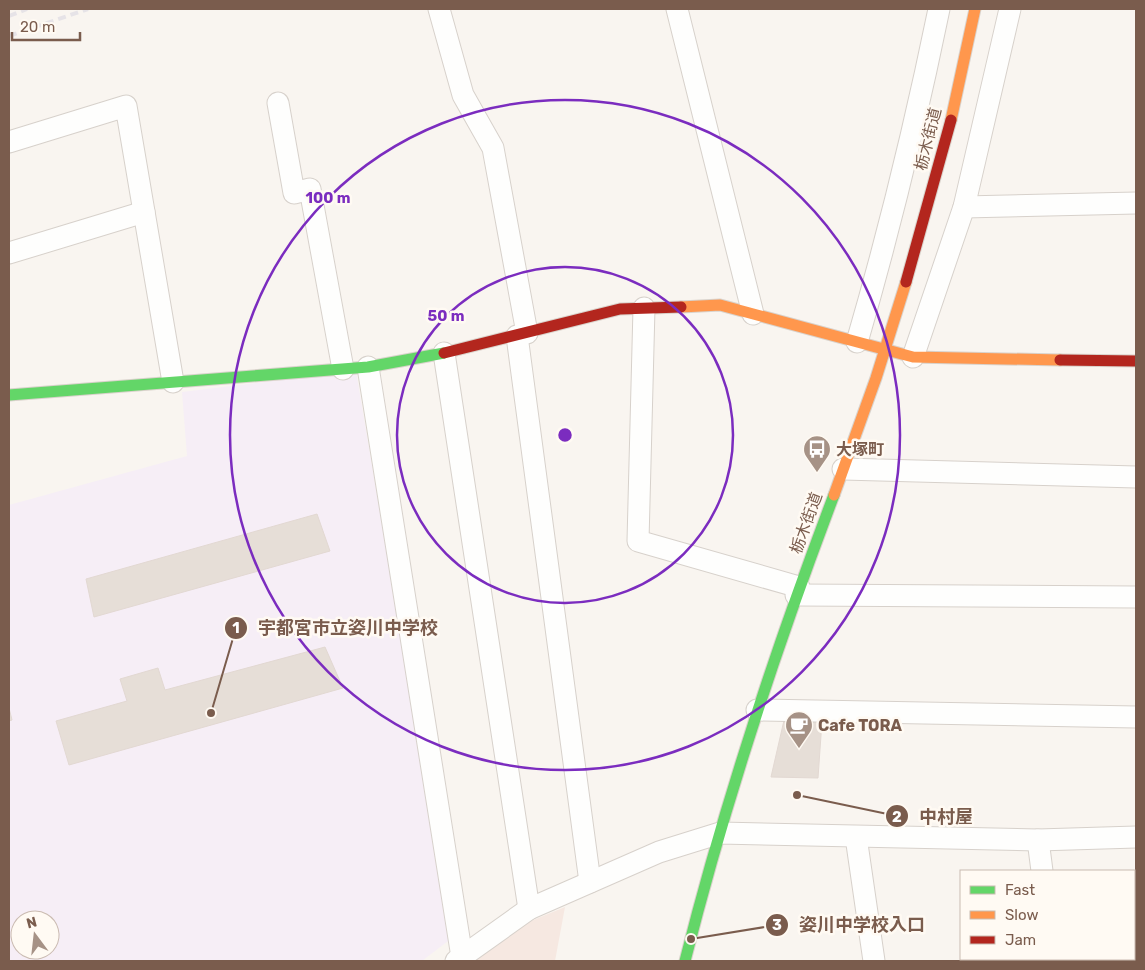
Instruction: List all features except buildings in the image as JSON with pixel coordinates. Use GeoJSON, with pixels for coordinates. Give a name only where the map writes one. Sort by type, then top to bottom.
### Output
{"type":"FeatureCollection","features":[{"type":"Feature","properties":{"kind":"street"},"geometry":{"type":"LineString","coordinates":[[439,9],[463,95],[493,148],[522,335],[590,882]]}},
{"type":"Feature","properties":{"kind":"street"},"geometry":{"type":"LineString","coordinates":[[677,9],[753,314]]}},
{"type":"Feature","properties":{"kind":"street"},"geometry":{"type":"LineString","coordinates":[[857,342],[892,222],[917,117],[939,9]]}},
{"type":"Feature","properties":{"kind":"street","name":"栃木街道"},"geometry":{"type":"LineString","coordinates":[[685,961],[720,833],[757,710],[798,591],[886,350],[939,165],[975,9]]}},
{"type":"Feature","properties":{"kind":"street"},"geometry":{"type":"LineString","coordinates":[[913,357],[964,207],[1010,9]]}},
{"type":"Feature","properties":{"kind":"street"},"geometry":{"type":"LineString","coordinates":[[278,103],[294,193],[310,190],[343,369]]}},
{"type":"Feature","properties":{"kind":"street"},"geometry":{"type":"LineString","coordinates":[[9,142],[126,106],[173,382]]}},
{"type":"Feature","properties":{"kind":"street"},"geometry":{"type":"LineString","coordinates":[[964,207],[1136,203]]}},
{"type":"Feature","properties":{"kind":"street"},"geometry":{"type":"LineString","coordinates":[[9,253],[144,212]]}},
{"type":"Feature","properties":{"kind":"street"},"geometry":{"type":"LineString","coordinates":[[9,395],[368,367],[444,353],[620,309],[720,305],[913,357],[1136,361]]}},
{"type":"Feature","properties":{"kind":"street"},"geometry":{"type":"LineString","coordinates":[[644,308],[638,541],[798,591],[1136,597]]}},
{"type":"Feature","properties":{"kind":"street"},"geometry":{"type":"LineString","coordinates":[[444,353],[529,909]]}},
{"type":"Feature","properties":{"kind":"street"},"geometry":{"type":"LineString","coordinates":[[368,367],[459,959],[529,909],[659,852],[720,833],[1038,840],[1136,837]]}},
{"type":"Feature","properties":{"kind":"street"},"geometry":{"type":"LineString","coordinates":[[843,469],[1136,477]]}},
{"type":"Feature","properties":{"kind":"street"},"geometry":{"type":"LineString","coordinates":[[757,710],[1136,717]]}},
{"type":"Feature","properties":{"kind":"street"},"geometry":{"type":"LineString","coordinates":[[856,836],[874,961]]}},
{"type":"Feature","properties":{"kind":"street"},"geometry":{"type":"LineString","coordinates":[[1038,840],[1042,870]]}},
{"type":"Feature","properties":{"kind":"shaded area"},"geometry":{"type":"Polygon","coordinates":[[[356,371],[452,938],[422,961],[9,961],[9,505],[187,456],[182,392],[356,371]]]}},
{"type":"Feature","properties":{"kind":"shaded area"},"geometry":{"type":"Polygon","coordinates":[[[565,907],[555,961],[470,961],[531,921],[565,907]]]}},
{"type":"Feature","properties":{"kind":"railway"},"geometry":{"type":"LineString","coordinates":[[9,16],[27,9]]}},
{"type":"Feature","properties":{"kind":"railway"},"geometry":{"type":"LineString","coordinates":[[9,36],[88,9]]}},
{"type":"Feature","properties":{"kind":"traffic: fast"},"geometry":{"type":"LineString","coordinates":[[9,395],[368,367],[444,353]]}},
{"type":"Feature","properties":{"kind":"traffic: fast"},"geometry":{"type":"LineString","coordinates":[[685,961],[734,784],[792,610],[834,495]]}},
{"type":"Feature","properties":{"kind":"traffic: slow"},"geometry":{"type":"LineString","coordinates":[[951,120],[975,9]]}},
{"type":"Feature","properties":{"kind":"traffic: slow"},"geometry":{"type":"LineString","coordinates":[[834,495],[876,378],[906,282]]}},
{"type":"Feature","properties":{"kind":"traffic: slow"},"geometry":{"type":"LineString","coordinates":[[681,307],[720,305],[913,357],[1060,360]]}},
{"type":"Feature","properties":{"kind":"traffic: jam"},"geometry":{"type":"LineString","coordinates":[[906,282],[951,120]]}},
{"type":"Feature","properties":{"kind":"traffic: jam"},"geometry":{"type":"LineString","coordinates":[[444,353],[620,309],[681,307]]}},
{"type":"Feature","properties":{"kind":"traffic: jam"},"geometry":{"type":"LineString","coordinates":[[1060,360],[1136,361]]}},
{"type":"Feature","properties":{"kind":"place","name":"大塚町"},"geometry":{"type":"Point","coordinates":[817,473]}},
{"type":"Feature","properties":{"kind":"place","name":"宇都宮市立姿川中学校"},"geometry":{"type":"Point","coordinates":[211,713]}},
{"type":"Feature","properties":{"kind":"place","name":"Cafe TORA"},"geometry":{"type":"Point","coordinates":[799,749]}},
{"type":"Feature","properties":{"kind":"place","name":"中村屋"},"geometry":{"type":"Point","coordinates":[797,795]}},
{"type":"Feature","properties":{"kind":"place","name":"姿川中学校入口"},"geometry":{"type":"Point","coordinates":[691,939]}}]}
